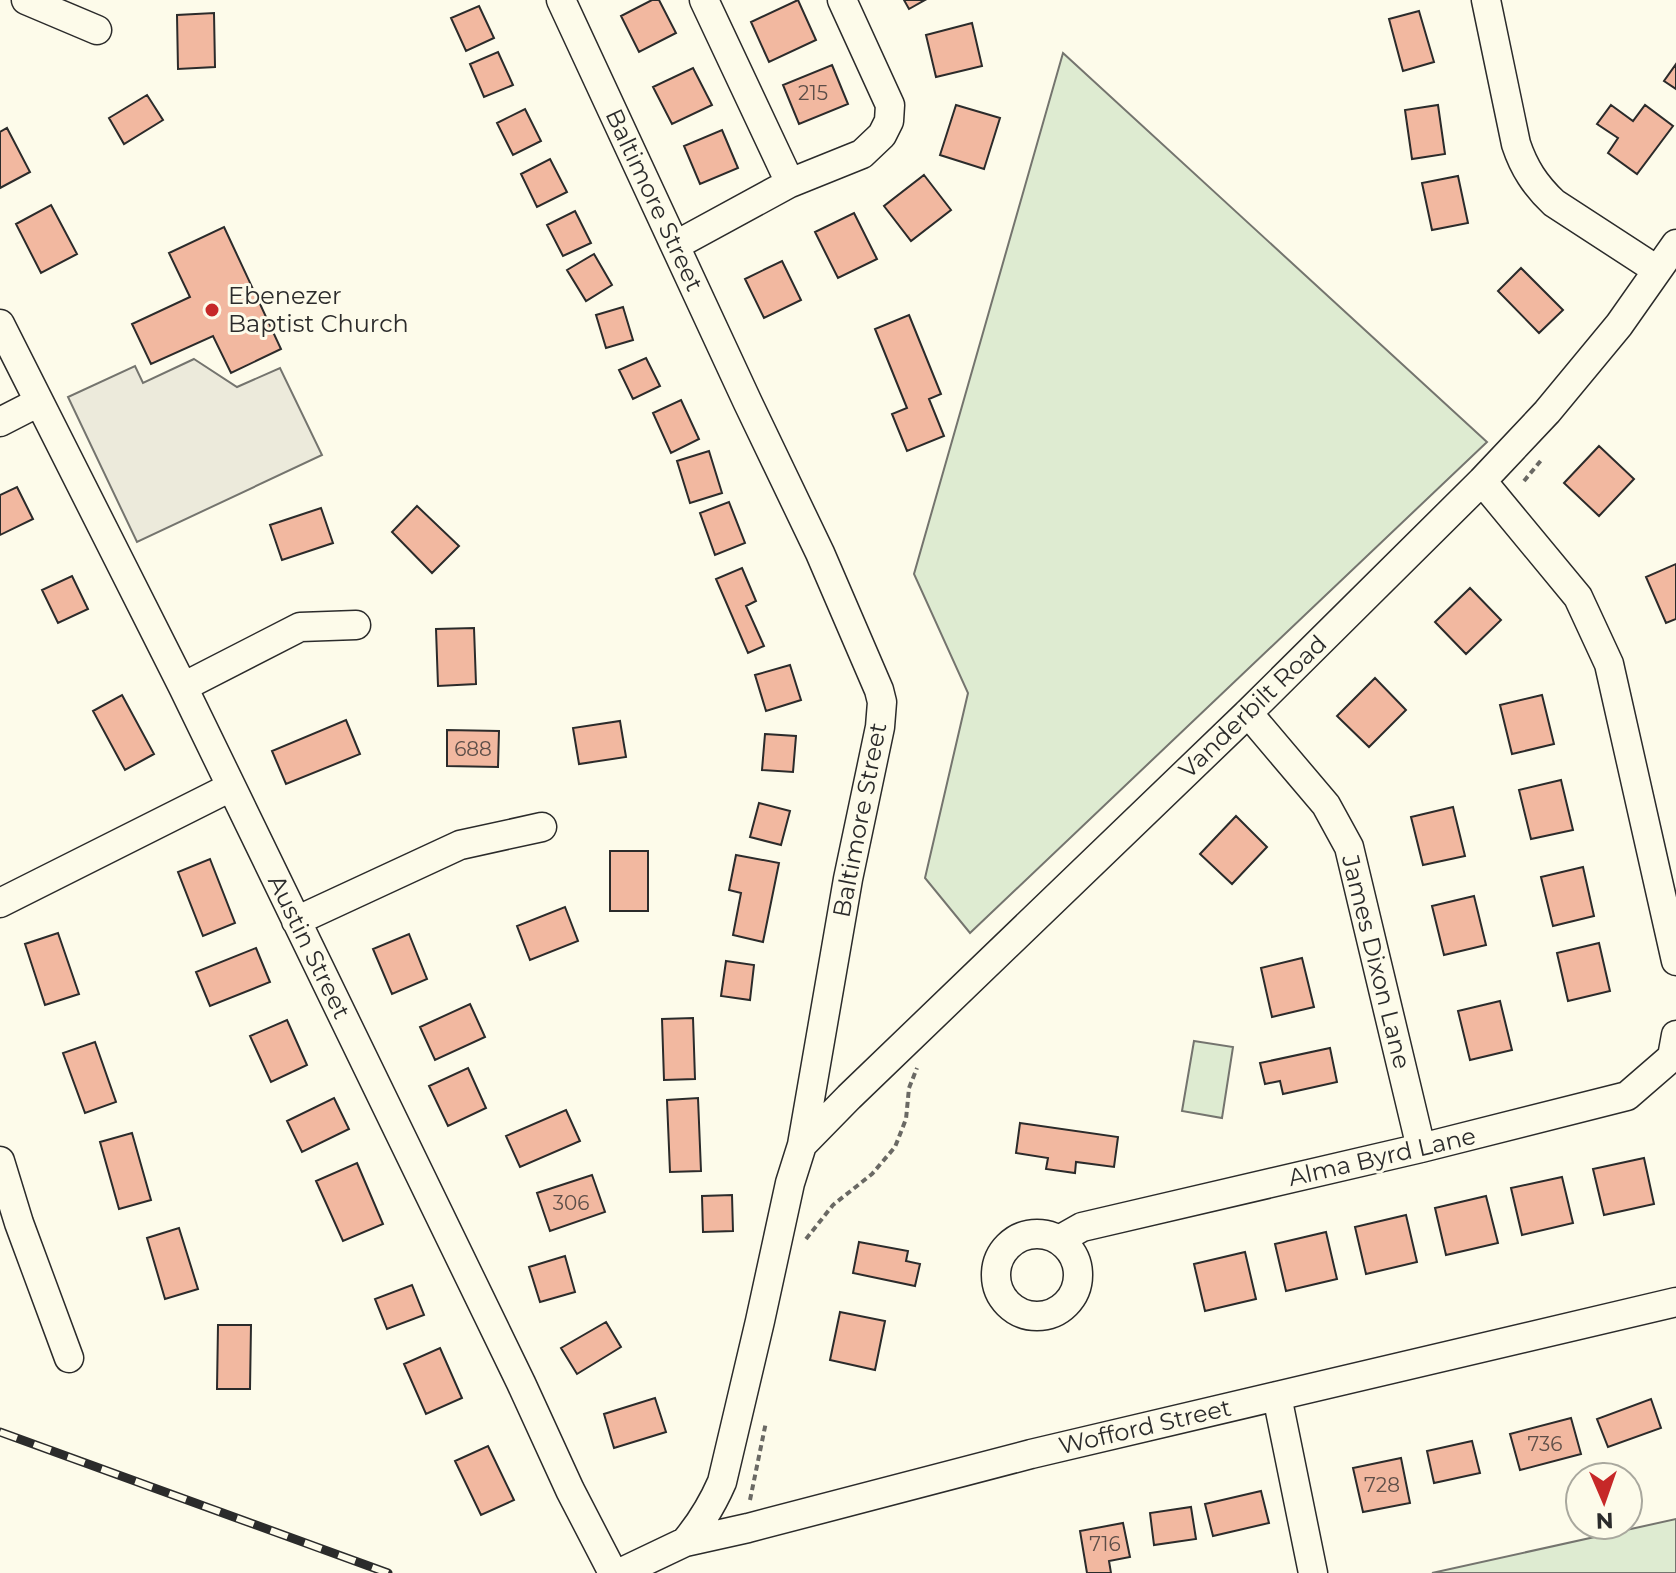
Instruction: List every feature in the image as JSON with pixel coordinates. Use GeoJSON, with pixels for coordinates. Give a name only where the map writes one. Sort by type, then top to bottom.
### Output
{"type":"FeatureCollection","features":[{"type":"Feature","properties":{"kind":"street"},"geometry":{"type":"LineString","coordinates":[[26,0],[97,30]]}},
{"type":"Feature","properties":{"kind":"street","name":"Baltimore Street"},"geometry":{"type":"LineString","coordinates":[[561,0],[820,553],[882,702],[880,727],[848,879],[802,1145],[790,1183],[722,1482],[712,1505],[685,1542]]}},
{"type":"Feature","properties":{"kind":"street"},"geometry":{"type":"LineString","coordinates":[[704,0],[790,183]]}},
{"type":"Feature","properties":{"kind":"street"},"geometry":{"type":"LineString","coordinates":[[676,245],[790,183],[862,154],[882,135],[889,121],[890,105],[842,0]]}},
{"type":"Feature","properties":{"kind":"street"},"geometry":{"type":"LineString","coordinates":[[1486,0],[1516,144],[1529,176],[1554,203],[1657,270]]}},
{"type":"Feature","properties":{"kind":"street","name":"Vanderbilt Road"},"geometry":{"type":"LineString","coordinates":[[802,1145],[1248,713],[1482,481],[1556,401],[1619,325],[1676,244]]}},
{"type":"Feature","properties":{"kind":"street","name":"Austin Street"},"geometry":{"type":"LineString","coordinates":[[0,324],[183,687],[570,1490],[613,1573]]}},
{"type":"Feature","properties":{"kind":"street"},"geometry":{"type":"LineString","coordinates":[[0,422],[39,402]]}},
{"type":"Feature","properties":{"kind":"street"},"geometry":{"type":"LineString","coordinates":[[1482,481],[1578,597],[1609,664],[1676,961]]}},
{"type":"Feature","properties":{"kind":"street"},"geometry":{"type":"LineString","coordinates":[[183,687],[300,627],[356,625]]}},
{"type":"Feature","properties":{"kind":"street","name":"James Dixon Lane"},"geometry":{"type":"LineString","coordinates":[[1248,713],[1326,805],[1349,847],[1421,1148]]}},
{"type":"Feature","properties":{"kind":"street"},"geometry":{"type":"LineString","coordinates":[[0,903],[231,787]]}},
{"type":"Feature","properties":{"kind":"street"},"geometry":{"type":"LineString","coordinates":[[296,921],[460,845],[542,827]]}},
{"type":"Feature","properties":{"kind":"street","name":"Alma Byrd Lane"},"geometry":{"type":"LineString","coordinates":[[1059,1240],[1082,1227],[1421,1148],[1627,1096],[1672,1057],[1676,1035]]}},
{"type":"Feature","properties":{"kind":"street"},"geometry":{"type":"LineString","coordinates":[[0,1161],[19,1223],[69,1358]]}},
{"type":"Feature","properties":{"kind":"street","name":"Wofford Street"},"geometry":{"type":"LineString","coordinates":[[620,1573],[685,1542],[1046,1451],[1676,1302]]}},
{"type":"Feature","properties":{"kind":"street"},"geometry":{"type":"LineString","coordinates":[[1277,1396],[1313,1573]]}},
{"type":"Feature","properties":{"kind":"path"},"geometry":{"type":"LineString","coordinates":[[802,1244],[833,1205],[872,1174],[895,1147],[906,1119],[909,1088],[919,1065]]}},
{"type":"Feature","properties":{"kind":"path"},"geometry":{"type":"LineString","coordinates":[[750,1510],[750,1496],[766,1422]]}},
{"type":"Feature","properties":{"kind":"green space"},"geometry":{"type":"Polygon","coordinates":[[[1063,53],[1487,442],[970,933],[925,878],[968,693],[914,574],[1063,53]]]}},
{"type":"Feature","properties":{"kind":"green space"},"geometry":{"type":"Polygon","coordinates":[[[1194,1041],[1233,1047],[1222,1118],[1182,1111],[1194,1041]]]}},
{"type":"Feature","properties":{"kind":"green space"},"geometry":{"type":"Polygon","coordinates":[[[1676,1519],[1676,1573],[1432,1573],[1577,1541],[1644,1541],[1644,1526],[1676,1519]]]}},
{"type":"Feature","properties":{"kind":"shaded area"},"geometry":{"type":"Polygon","coordinates":[[[194,359],[237,387],[280,368],[322,455],[137,542],[68,397],[135,366],[143,383],[194,359]]]}},
{"type":"Feature","properties":{"kind":"building"},"geometry":{"type":"Polygon","coordinates":[[[652,0],[659,0],[676,33],[639,52],[621,16],[652,0]]]}},
{"type":"Feature","properties":{"kind":"building"},"geometry":{"type":"Polygon","coordinates":[[[798,0],[816,40],[769,62],[751,22],[798,0]]]}},
{"type":"Feature","properties":{"kind":"building"},"geometry":{"type":"Polygon","coordinates":[[[904,0],[925,0],[909,9],[904,0]]]}},
{"type":"Feature","properties":{"kind":"building"},"geometry":{"type":"Polygon","coordinates":[[[479,6],[494,38],[466,51],[451,18],[479,6]]]}},
{"type":"Feature","properties":{"kind":"building"},"geometry":{"type":"Polygon","coordinates":[[[1419,11],[1434,62],[1403,71],[1389,19],[1419,11]]]}},
{"type":"Feature","properties":{"kind":"building"},"geometry":{"type":"Polygon","coordinates":[[[214,13],[215,67],[178,69],[177,15],[214,13]]]}},
{"type":"Feature","properties":{"kind":"building"},"geometry":{"type":"Polygon","coordinates":[[[972,23],[982,66],[936,77],[926,35],[972,23]]]}},
{"type":"Feature","properties":{"kind":"building"},"geometry":{"type":"Polygon","coordinates":[[[498,52],[513,85],[484,97],[470,64],[498,52]]]}},
{"type":"Feature","properties":{"kind":"building"},"geometry":{"type":"Polygon","coordinates":[[[1676,64],[1676,89],[1664,81],[1676,64]]]}},
{"type":"Feature","properties":{"kind":"building"},"geometry":{"type":"Polygon","coordinates":[[[832,65],[848,104],[799,124],[783,85],[832,65]]]}},
{"type":"Feature","properties":{"kind":"building"},"geometry":{"type":"Polygon","coordinates":[[[693,68],[712,105],[672,124],[653,87],[693,68]]]}},
{"type":"Feature","properties":{"kind":"building"},"geometry":{"type":"Polygon","coordinates":[[[147,95],[163,120],[124,144],[109,118],[147,95]]]}},
{"type":"Feature","properties":{"kind":"building"},"geometry":{"type":"Polygon","coordinates":[[[956,105],[1000,118],[984,169],[940,155],[956,105]]]}},
{"type":"Feature","properties":{"kind":"building"},"geometry":{"type":"Polygon","coordinates":[[[1438,105],[1445,154],[1412,159],[1405,110],[1438,105]]]}},
{"type":"Feature","properties":{"kind":"building"},"geometry":{"type":"Polygon","coordinates":[[[1611,105],[1633,121],[1645,105],[1673,126],[1637,174],[1608,153],[1618,138],[1597,124],[1611,105]]]}},
{"type":"Feature","properties":{"kind":"building"},"geometry":{"type":"Polygon","coordinates":[[[525,109],[541,141],[513,155],[497,123],[525,109]]]}},
{"type":"Feature","properties":{"kind":"building"},"geometry":{"type":"Polygon","coordinates":[[[7,128],[30,172],[0,188],[0,132],[7,128]]]}},
{"type":"Feature","properties":{"kind":"building"},"geometry":{"type":"Polygon","coordinates":[[[722,130],[738,168],[700,184],[684,146],[722,130]]]}},
{"type":"Feature","properties":{"kind":"building"},"geometry":{"type":"Polygon","coordinates":[[[550,159],[567,192],[537,207],[521,174],[550,159]]]}},
{"type":"Feature","properties":{"kind":"building"},"geometry":{"type":"Polygon","coordinates":[[[924,175],[951,210],[911,241],[884,206],[924,175]]]}},
{"type":"Feature","properties":{"kind":"building"},"geometry":{"type":"Polygon","coordinates":[[[1458,176],[1468,223],[1432,230],[1422,183],[1458,176]]]}},
{"type":"Feature","properties":{"kind":"building"},"geometry":{"type":"Polygon","coordinates":[[[51,205],[77,254],[41,273],[16,224],[51,205]]]}},
{"type":"Feature","properties":{"kind":"building"},"geometry":{"type":"Polygon","coordinates":[[[575,211],[591,243],[563,256],[547,225],[575,211]]]}},
{"type":"Feature","properties":{"kind":"building"},"geometry":{"type":"Polygon","coordinates":[[[854,213],[877,259],[838,278],[815,232],[854,213]]]}},
{"type":"Feature","properties":{"kind":"building","name":"Ebenezer Baptist Church"},"geometry":{"type":"Polygon","coordinates":[[[224,227],[281,349],[231,373],[213,336],[151,364],[132,324],[190,297],[169,253],[224,227]]]}},
{"type":"Feature","properties":{"kind":"building"},"geometry":{"type":"Polygon","coordinates":[[[594,254],[612,285],[586,301],[567,270],[594,254]]]}},
{"type":"Feature","properties":{"kind":"building"},"geometry":{"type":"Polygon","coordinates":[[[782,261],[801,300],[764,318],[745,279],[782,261]]]}},
{"type":"Feature","properties":{"kind":"building"},"geometry":{"type":"Polygon","coordinates":[[[1521,268],[1563,310],[1539,333],[1498,291],[1521,268]]]}},
{"type":"Feature","properties":{"kind":"building"},"geometry":{"type":"Polygon","coordinates":[[[623,307],[633,340],[606,348],[596,315],[623,307]]]}},
{"type":"Feature","properties":{"kind":"building"},"geometry":{"type":"Polygon","coordinates":[[[909,315],[941,394],[929,399],[944,436],[907,451],[892,414],[907,408],[875,329],[909,315]]]}},
{"type":"Feature","properties":{"kind":"building"},"geometry":{"type":"Polygon","coordinates":[[[646,358],[660,386],[633,399],[619,370],[646,358]]]}},
{"type":"Feature","properties":{"kind":"building"},"geometry":{"type":"Polygon","coordinates":[[[681,400],[699,439],[671,453],[653,413],[681,400]]]}},
{"type":"Feature","properties":{"kind":"building"},"geometry":{"type":"Polygon","coordinates":[[[1599,446],[1634,479],[1599,516],[1564,483],[1599,446]]]}},
{"type":"Feature","properties":{"kind":"building"},"geometry":{"type":"Polygon","coordinates":[[[709,451],[722,493],[690,503],[677,461],[709,451]]]}},
{"type":"Feature","properties":{"kind":"building"},"geometry":{"type":"Polygon","coordinates":[[[17,487],[33,519],[0,535],[0,495],[17,487]]]}},
{"type":"Feature","properties":{"kind":"building"},"geometry":{"type":"Polygon","coordinates":[[[729,502],[745,543],[715,555],[700,513],[729,502]]]}},
{"type":"Feature","properties":{"kind":"building"},"geometry":{"type":"Polygon","coordinates":[[[417,506],[459,546],[432,573],[392,532],[417,506]]]}},
{"type":"Feature","properties":{"kind":"building"},"geometry":{"type":"Polygon","coordinates":[[[321,508],[333,543],[282,560],[270,525],[321,508]]]}},
{"type":"Feature","properties":{"kind":"building"},"geometry":{"type":"Polygon","coordinates":[[[1676,564],[1676,619],[1666,623],[1646,577],[1676,564]]]}},
{"type":"Feature","properties":{"kind":"building"},"geometry":{"type":"Polygon","coordinates":[[[742,568],[756,601],[746,606],[764,646],[748,653],[716,579],[742,568]]]}},
{"type":"Feature","properties":{"kind":"building"},"geometry":{"type":"Polygon","coordinates":[[[72,576],[88,609],[58,623],[42,590],[72,576]]]}},
{"type":"Feature","properties":{"kind":"building"},"geometry":{"type":"Polygon","coordinates":[[[1470,588],[1501,620],[1466,654],[1435,622],[1470,588]]]}},
{"type":"Feature","properties":{"kind":"building"},"geometry":{"type":"Polygon","coordinates":[[[474,628],[476,684],[438,686],[436,629],[474,628]]]}},
{"type":"Feature","properties":{"kind":"building"},"geometry":{"type":"Polygon","coordinates":[[[790,665],[801,700],[766,711],[755,675],[790,665]]]}},
{"type":"Feature","properties":{"kind":"building"},"geometry":{"type":"Polygon","coordinates":[[[1375,678],[1406,710],[1369,747],[1337,716],[1375,678]]]}},
{"type":"Feature","properties":{"kind":"building"},"geometry":{"type":"Polygon","coordinates":[[[122,695],[154,754],[125,770],[93,711],[122,695]]]}},
{"type":"Feature","properties":{"kind":"building"},"geometry":{"type":"Polygon","coordinates":[[[1542,695],[1554,744],[1512,754],[1500,705],[1542,695]]]}},
{"type":"Feature","properties":{"kind":"building"},"geometry":{"type":"Polygon","coordinates":[[[346,720],[360,754],[286,784],[272,751],[346,720]]]}},
{"type":"Feature","properties":{"kind":"building"},"geometry":{"type":"Polygon","coordinates":[[[620,721],[626,757],[579,764],[573,728],[620,721]]]}},
{"type":"Feature","properties":{"kind":"building"},"geometry":{"type":"Polygon","coordinates":[[[447,730],[499,731],[498,767],[447,766],[447,730]]]}},
{"type":"Feature","properties":{"kind":"building"},"geometry":{"type":"Polygon","coordinates":[[[765,734],[796,736],[793,772],[762,770],[765,734]]]}},
{"type":"Feature","properties":{"kind":"building"},"geometry":{"type":"Polygon","coordinates":[[[1561,780],[1573,830],[1531,839],[1519,790],[1561,780]]]}},
{"type":"Feature","properties":{"kind":"building"},"geometry":{"type":"Polygon","coordinates":[[[759,803],[790,811],[781,845],[750,837],[759,803]]]}},
{"type":"Feature","properties":{"kind":"building"},"geometry":{"type":"Polygon","coordinates":[[[1453,807],[1465,856],[1423,865],[1411,817],[1453,807]]]}},
{"type":"Feature","properties":{"kind":"building"},"geometry":{"type":"Polygon","coordinates":[[[1236,816],[1267,847],[1232,884],[1200,854],[1236,816]]]}},
{"type":"Feature","properties":{"kind":"building"},"geometry":{"type":"Polygon","coordinates":[[[610,851],[648,851],[648,911],[610,911],[610,851]]]}},
{"type":"Feature","properties":{"kind":"building"},"geometry":{"type":"Polygon","coordinates":[[[736,855],[779,863],[763,942],[733,935],[741,893],[729,890],[736,855]]]}},
{"type":"Feature","properties":{"kind":"building"},"geometry":{"type":"Polygon","coordinates":[[[210,859],[235,923],[203,936],[178,872],[210,859]]]}},
{"type":"Feature","properties":{"kind":"building"},"geometry":{"type":"Polygon","coordinates":[[[1583,867],[1594,916],[1553,926],[1541,877],[1583,867]]]}},
{"type":"Feature","properties":{"kind":"building"},"geometry":{"type":"Polygon","coordinates":[[[1474,896],[1486,945],[1444,955],[1432,906],[1474,896]]]}},
{"type":"Feature","properties":{"kind":"building"},"geometry":{"type":"Polygon","coordinates":[[[565,907],[578,941],[530,960],[517,926],[565,907]]]}},
{"type":"Feature","properties":{"kind":"building"},"geometry":{"type":"Polygon","coordinates":[[[58,933],[79,994],[45,1005],[25,944],[58,933]]]}},
{"type":"Feature","properties":{"kind":"building"},"geometry":{"type":"Polygon","coordinates":[[[409,934],[427,979],[392,994],[373,949],[409,934]]]}},
{"type":"Feature","properties":{"kind":"building"},"geometry":{"type":"Polygon","coordinates":[[[1599,943],[1610,991],[1568,1001],[1557,953],[1599,943]]]}},
{"type":"Feature","properties":{"kind":"building"},"geometry":{"type":"Polygon","coordinates":[[[256,948],[270,982],[210,1006],[196,972],[256,948]]]}},
{"type":"Feature","properties":{"kind":"building"},"geometry":{"type":"Polygon","coordinates":[[[1302,958],[1314,1007],[1272,1017],[1261,968],[1302,958]]]}},
{"type":"Feature","properties":{"kind":"building"},"geometry":{"type":"Polygon","coordinates":[[[726,961],[754,965],[750,1000],[721,996],[726,961]]]}},
{"type":"Feature","properties":{"kind":"building"},"geometry":{"type":"Polygon","coordinates":[[[1500,1001],[1512,1050],[1470,1060],[1458,1011],[1500,1001]]]}},
{"type":"Feature","properties":{"kind":"building"},"geometry":{"type":"Polygon","coordinates":[[[470,1004],[485,1037],[435,1060],[420,1027],[470,1004]]]}},
{"type":"Feature","properties":{"kind":"building"},"geometry":{"type":"Polygon","coordinates":[[[693,1018],[695,1079],[664,1080],[662,1019],[693,1018]]]}},
{"type":"Feature","properties":{"kind":"building"},"geometry":{"type":"Polygon","coordinates":[[[287,1020],[307,1065],[271,1082],[250,1036],[287,1020]]]}},
{"type":"Feature","properties":{"kind":"building"},"geometry":{"type":"Polygon","coordinates":[[[95,1042],[116,1102],[85,1113],[63,1053],[95,1042]]]}},
{"type":"Feature","properties":{"kind":"building"},"geometry":{"type":"Polygon","coordinates":[[[1330,1048],[1337,1082],[1283,1094],[1280,1081],[1265,1084],[1260,1063],[1330,1048]]]}},
{"type":"Feature","properties":{"kind":"building"},"geometry":{"type":"Polygon","coordinates":[[[468,1068],[486,1108],[448,1126],[429,1086],[468,1068]]]}},
{"type":"Feature","properties":{"kind":"building"},"geometry":{"type":"Polygon","coordinates":[[[334,1098],[349,1129],[302,1152],[287,1121],[334,1098]]]}},
{"type":"Feature","properties":{"kind":"building"},"geometry":{"type":"Polygon","coordinates":[[[698,1098],[701,1171],[670,1172],[667,1100],[698,1098]]]}},
{"type":"Feature","properties":{"kind":"building"},"geometry":{"type":"Polygon","coordinates":[[[566,1110],[580,1141],[520,1167],[506,1136],[566,1110]]]}},
{"type":"Feature","properties":{"kind":"building"},"geometry":{"type":"Polygon","coordinates":[[[1020,1123],[1118,1137],[1114,1167],[1076,1162],[1075,1173],[1046,1169],[1048,1158],[1016,1153],[1020,1123]]]}},
{"type":"Feature","properties":{"kind":"building"},"geometry":{"type":"Polygon","coordinates":[[[132,1133],[151,1200],[119,1209],[100,1142],[132,1133]]]}},
{"type":"Feature","properties":{"kind":"building"},"geometry":{"type":"Polygon","coordinates":[[[1644,1158],[1654,1204],[1604,1215],[1593,1169],[1644,1158]]]}},
{"type":"Feature","properties":{"kind":"building"},"geometry":{"type":"Polygon","coordinates":[[[357,1163],[383,1224],[343,1241],[316,1181],[357,1163]]]}},
{"type":"Feature","properties":{"kind":"building"},"geometry":{"type":"Polygon","coordinates":[[[592,1175],[605,1212],[550,1231],[537,1193],[592,1175]]]}},
{"type":"Feature","properties":{"kind":"building"},"geometry":{"type":"Polygon","coordinates":[[[1562,1177],[1573,1223],[1522,1235],[1511,1188],[1562,1177]]]}},
{"type":"Feature","properties":{"kind":"building"},"geometry":{"type":"Polygon","coordinates":[[[732,1195],[733,1231],[703,1232],[702,1196],[732,1195]]]}},
{"type":"Feature","properties":{"kind":"building"},"geometry":{"type":"Polygon","coordinates":[[[1486,1196],[1498,1243],[1446,1255],[1435,1208],[1486,1196]]]}},
{"type":"Feature","properties":{"kind":"building"},"geometry":{"type":"Polygon","coordinates":[[[1406,1215],[1417,1262],[1366,1274],[1355,1227],[1406,1215]]]}},
{"type":"Feature","properties":{"kind":"building"},"geometry":{"type":"Polygon","coordinates":[[[179,1228],[198,1289],[165,1299],[147,1238],[179,1228]]]}},
{"type":"Feature","properties":{"kind":"building"},"geometry":{"type":"Polygon","coordinates":[[[1326,1232],[1337,1279],[1286,1291],[1275,1244],[1326,1232]]]}},
{"type":"Feature","properties":{"kind":"building"},"geometry":{"type":"Polygon","coordinates":[[[859,1242],[908,1251],[906,1261],[920,1264],[915,1286],[853,1273],[859,1242]]]}},
{"type":"Feature","properties":{"kind":"building"},"geometry":{"type":"Polygon","coordinates":[[[1245,1252],[1256,1299],[1205,1311],[1194,1264],[1245,1252]]]}},
{"type":"Feature","properties":{"kind":"building"},"geometry":{"type":"Polygon","coordinates":[[[565,1256],[575,1292],[540,1302],[529,1267],[565,1256]]]}},
{"type":"Feature","properties":{"kind":"building"},"geometry":{"type":"Polygon","coordinates":[[[412,1285],[424,1315],[387,1329],[375,1299],[412,1285]]]}},
{"type":"Feature","properties":{"kind":"building"},"geometry":{"type":"Polygon","coordinates":[[[840,1312],[885,1321],[875,1370],[830,1360],[840,1312]]]}},
{"type":"Feature","properties":{"kind":"building"},"geometry":{"type":"Polygon","coordinates":[[[606,1322],[621,1347],[577,1374],[561,1348],[606,1322]]]}},
{"type":"Feature","properties":{"kind":"building"},"geometry":{"type":"Polygon","coordinates":[[[218,1325],[251,1325],[250,1389],[217,1389],[218,1325]]]}},
{"type":"Feature","properties":{"kind":"building"},"geometry":{"type":"Polygon","coordinates":[[[440,1348],[462,1398],[426,1414],[404,1364],[440,1348]]]}},
{"type":"Feature","properties":{"kind":"building"},"geometry":{"type":"Polygon","coordinates":[[[655,1398],[666,1432],[614,1448],[604,1414],[655,1398]]]}},
{"type":"Feature","properties":{"kind":"building"},"geometry":{"type":"Polygon","coordinates":[[[1651,1399],[1661,1428],[1608,1447],[1597,1419],[1651,1399]]]}},
{"type":"Feature","properties":{"kind":"building"},"geometry":{"type":"Polygon","coordinates":[[[1571,1418],[1581,1454],[1520,1470],[1510,1434],[1571,1418]]]}},
{"type":"Feature","properties":{"kind":"building"},"geometry":{"type":"Polygon","coordinates":[[[1472,1441],[1480,1473],[1434,1483],[1427,1451],[1472,1441]]]}},
{"type":"Feature","properties":{"kind":"building"},"geometry":{"type":"Polygon","coordinates":[[[488,1446],[514,1500],[481,1515],[455,1461],[488,1446]]]}},
{"type":"Feature","properties":{"kind":"building"},"geometry":{"type":"Polygon","coordinates":[[[1401,1458],[1410,1503],[1363,1512],[1353,1468],[1401,1458]]]}},
{"type":"Feature","properties":{"kind":"building"},"geometry":{"type":"Polygon","coordinates":[[[1261,1491],[1269,1523],[1213,1536],[1205,1504],[1261,1491]]]}},
{"type":"Feature","properties":{"kind":"building"},"geometry":{"type":"Polygon","coordinates":[[[1191,1507],[1196,1539],[1154,1545],[1150,1513],[1191,1507]]]}},
{"type":"Feature","properties":{"kind":"building"},"geometry":{"type":"Polygon","coordinates":[[[1123,1523],[1130,1557],[1109,1561],[1111,1573],[1087,1573],[1080,1531],[1123,1523]]]}},
{"type":"Feature","properties":{"kind":"railway"},"geometry":{"type":"LineString","coordinates":[[0,1432],[388,1573]]}},
{"type":"Feature","properties":{"kind":"place","name":"Ebenezer Baptist Church"},"geometry":{"type":"Point","coordinates":[212,310]}}]}
